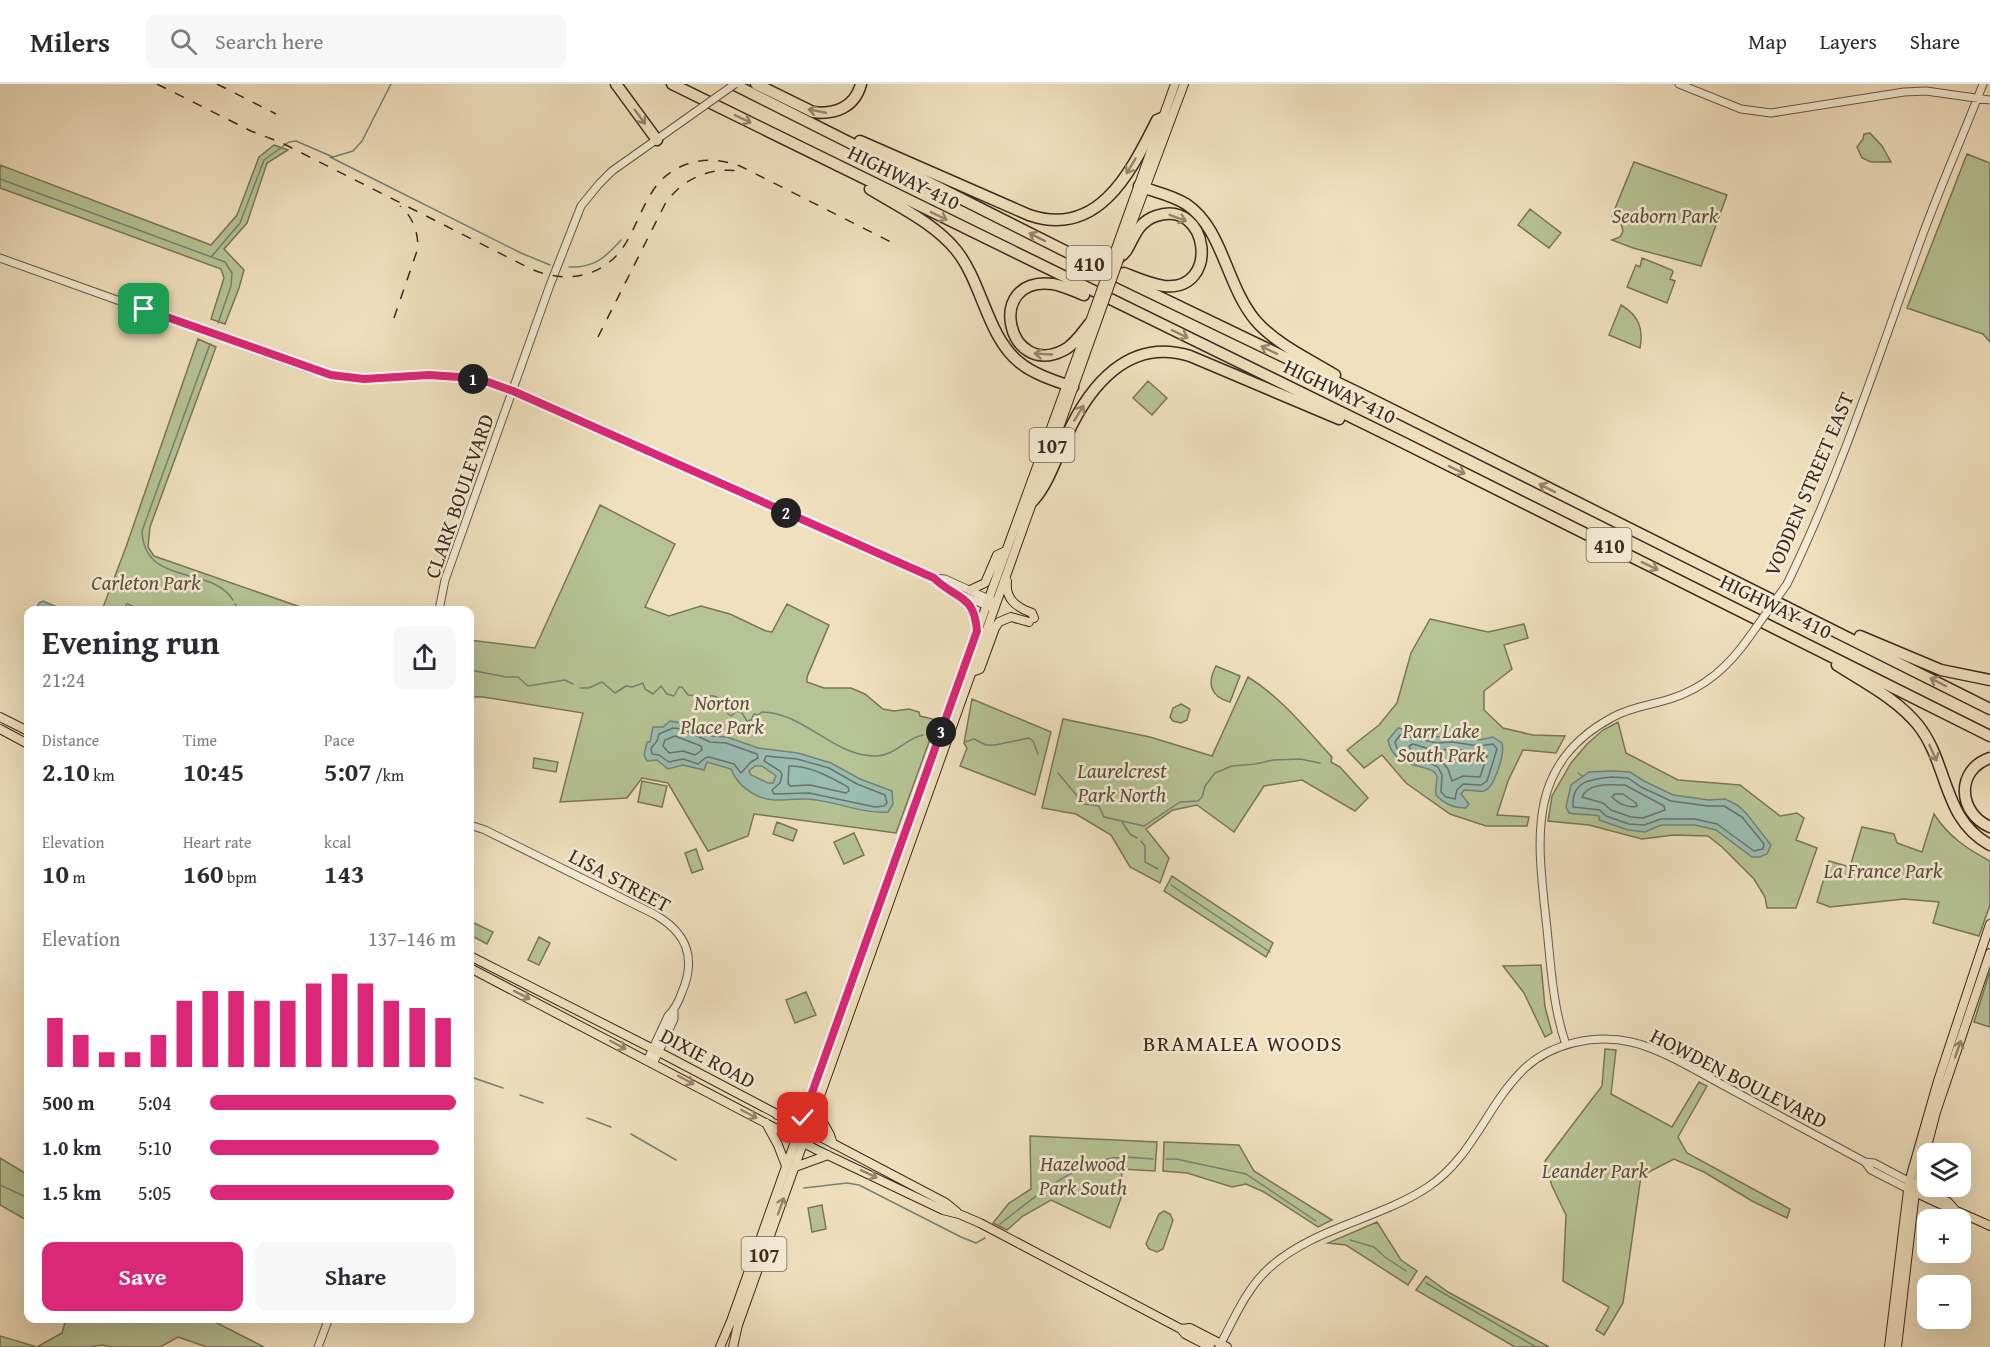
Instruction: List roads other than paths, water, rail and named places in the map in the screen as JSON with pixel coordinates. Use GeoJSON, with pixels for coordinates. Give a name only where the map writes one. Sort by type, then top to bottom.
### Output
{"type":"FeatureCollection","features":[{"type":"Feature","properties":{"kind":"highway"},"geometry":{"type":"LineString","coordinates":[[616,84],[657,140]]}},
{"type":"Feature","properties":{"kind":"highway","name":"HIGHWAY 410"},"geometry":{"type":"LineString","coordinates":[[672,84],[1813,646],[1990,736]]}},
{"type":"Feature","properties":{"kind":"highway","name":"HIGHWAY 410"},"geometry":{"type":"LineString","coordinates":[[734,84],[1085,261],[1359,393],[1990,709]]}},
{"type":"Feature","properties":{"kind":"highway"},"geometry":{"type":"LineString","coordinates":[[756,84],[813,112],[827,113],[849,104],[856,97],[861,84]]}},
{"type":"Feature","properties":{"kind":"highway"},"geometry":{"type":"LineString","coordinates":[[820,128],[852,138],[1029,215],[1058,220],[1090,212],[1107,199],[1130,170],[1157,120],[1162,118]]}},
{"type":"Feature","properties":{"kind":"highway"},"geometry":{"type":"LineString","coordinates":[[848,172],[869,189],[926,224],[947,241],[968,270],[996,329],[1011,354],[1027,367],[1070,386]]}},
{"type":"Feature","properties":{"kind":"highway"},"geometry":{"type":"LineString","coordinates":[[1142,187],[1177,200],[1202,218],[1213,234],[1238,295],[1258,323],[1289,347],[1352,385],[1359,393]]}},
{"type":"Feature","properties":{"kind":"highway"},"geometry":{"type":"LineString","coordinates":[[1085,261],[1102,264],[1151,283],[1171,286],[1184,282],[1194,273],[1201,262],[1202,243],[1198,232],[1190,223],[1175,216],[1162,215],[1149,219],[1142,225],[1132,237],[1125,254],[1117,255]]}},
{"type":"Feature","properties":{"kind":"highway"},"geometry":{"type":"LineString","coordinates":[[1094,317],[1068,348],[1054,354],[1043,355],[1033,353],[1019,343],[1012,332],[1010,314],[1013,302],[1020,293],[1034,285],[1045,284],[1066,287],[1117,308],[1127,309]]}},
{"type":"Feature","properties":{"kind":"highway"},"geometry":{"type":"LineString","coordinates":[[1032,501],[1043,489],[1072,425],[1095,390],[1119,365],[1137,355],[1152,351],[1168,351],[1190,356],[1394,443],[1404,444]]}},
{"type":"Feature","properties":{"kind":"highway"},"geometry":{"type":"LineString","coordinates":[[1811,619],[1828,622],[1941,670],[1990,680]]}},
{"type":"Feature","properties":{"kind":"highway"},"geometry":{"type":"LineString","coordinates":[[1813,646],[1827,658],[1888,698],[1918,725],[1935,757],[1958,815],[1967,828],[1990,845]]}},
{"type":"Feature","properties":{"kind":"highway"},"geometry":{"type":"LineString","coordinates":[[1990,758],[1974,768],[1966,783],[1965,793],[1970,811],[1977,820],[1990,827]]}},
{"type":"Feature","properties":{"kind":"main road"},"geometry":{"type":"LineString","coordinates":[[1142,187],[1162,118],[1175,84]]}},
{"type":"Feature","properties":{"kind":"main road"},"geometry":{"type":"LineString","coordinates":[[1117,255],[1184,84]]}},
{"type":"Feature","properties":{"kind":"main road","name":"107"},"geometry":{"type":"LineString","coordinates":[[733,1347],[738,1325],[804,1129],[810,1099],[977,631],[1008,569],[1117,255]]}},
{"type":"Feature","properties":{"kind":"main road","name":"107"},"geometry":{"type":"LineString","coordinates":[[804,1129],[816,1110],[972,672],[1006,551],[1070,386]]}},
{"type":"Feature","properties":{"kind":"main road"},"geometry":{"type":"LineString","coordinates":[[970,590],[985,583],[998,555],[1006,551]]}},
{"type":"Feature","properties":{"kind":"main road"},"geometry":{"type":"LineString","coordinates":[[972,672],[980,669],[994,628],[999,622],[1011,617],[1032,620],[1032,613],[1016,606],[1006,591],[1008,569]]}},
{"type":"Feature","properties":{"kind":"main road"},"geometry":{"type":"LineString","coordinates":[[961,595],[976,618],[977,631]]}},
{"type":"Feature","properties":{"kind":"main road"},"geometry":{"type":"LineString","coordinates":[[0,717],[24,729]]}},
{"type":"Feature","properties":{"kind":"main road"},"geometry":{"type":"LineString","coordinates":[[0,729],[24,742]]}},
{"type":"Feature","properties":{"kind":"main road"},"geometry":{"type":"LineString","coordinates":[[886,886],[888,891],[876,927],[880,927],[887,910]]}},
{"type":"Feature","properties":{"kind":"main road"},"geometry":{"type":"LineString","coordinates":[[1889,1347],[1912,1187],[1938,1081],[1990,924]]}},
{"type":"Feature","properties":{"kind":"main road"},"geometry":{"type":"LineString","coordinates":[[1897,1347],[1912,1187],[1990,952]]}},
{"type":"Feature","properties":{"kind":"main road","name":"DIXIE ROAD"},"geometry":{"type":"LineString","coordinates":[[474,958],[946,1203],[960,1214],[1107,1288],[1210,1347]]}},
{"type":"Feature","properties":{"kind":"main road","name":"DIXIE ROAD"},"geometry":{"type":"LineString","coordinates":[[474,970],[800,1141],[943,1210],[960,1214]]}},
{"type":"Feature","properties":{"kind":"main road"},"geometry":{"type":"LineString","coordinates":[[777,1114],[810,1099]]}},
{"type":"Feature","properties":{"kind":"main road"},"geometry":{"type":"LineString","coordinates":[[816,1110],[833,1144]]}},
{"type":"Feature","properties":{"kind":"main road"},"geometry":{"type":"LineString","coordinates":[[766,1123],[791,1167],[828,1155]]}},
{"type":"Feature","properties":{"kind":"main road","name":"107"},"geometry":{"type":"LineString","coordinates":[[718,1347],[717,1341],[724,1335],[732,1321],[791,1167]]}},
{"type":"Feature","properties":{"kind":"main road"},"geometry":{"type":"LineString","coordinates":[[1912,1187],[1948,1202],[1955,1210],[1990,1226]]}},
{"type":"Feature","properties":{"kind":"main road","name":"DIXIE ROAD"},"geometry":{"type":"LineString","coordinates":[[1181,1329],[1190,1328],[1223,1346]]}},
{"type":"Feature","properties":{"kind":"street","name":"CLARK BOULEVARD"},"geometry":{"type":"LineString","coordinates":[[440,606],[445,580],[550,285],[582,206],[612,171],[734,84]]}},
{"type":"Feature","properties":{"kind":"street"},"geometry":{"type":"LineString","coordinates":[[1679,84],[1741,109],[1771,113],[1904,92],[1926,91],[1990,100]]}},
{"type":"Feature","properties":{"kind":"street","name":"VODDEN STREET EAST"},"geometry":{"type":"LineString","coordinates":[[1566,1045],[1554,1000],[1540,864],[1541,816],[1549,784],[1573,747],[1615,715],[1693,690],[1718,674],[1737,655],[1787,584],[1804,549],[1836,469],[1885,343],[1916,252],[1983,84]]}},
{"type":"Feature","properties":{"kind":"street"},"geometry":{"type":"LineString","coordinates":[[0,258],[331,375],[364,379],[429,375],[488,382],[513,391],[934,578],[945,579],[970,590],[991,604]]}},
{"type":"Feature","properties":{"kind":"street"},"geometry":{"type":"LineString","coordinates":[[934,578],[943,587],[991,604]]}},
{"type":"Feature","properties":{"kind":"street","name":"LISA STREET"},"geometry":{"type":"LineString","coordinates":[[474,826],[544,858],[654,914],[673,927],[686,946],[689,975],[674,1011],[668,1016],[650,1062]]}},
{"type":"Feature","properties":{"kind":"street","name":"HOWDEN BOULEVARD"},"geometry":{"type":"LineString","coordinates":[[1223,1346],[1252,1288],[1276,1262],[1304,1244],[1410,1197],[1439,1178],[1465,1152],[1518,1075],[1538,1058],[1555,1048],[1566,1045],[1615,1039],[1642,1045],[1705,1076],[1865,1162],[1874,1164],[1912,1187]]}},
{"type":"Feature","properties":{"kind":"street"},"geometry":{"type":"LineString","coordinates":[[320,1345],[327,1323]]}},
{"type":"Feature","properties":{"kind":"water"},"geometry":{"type":"Polygon","coordinates":[[[43,601],[55,606],[38,606],[43,601]]]}},
{"type":"Feature","properties":{"kind":"water"},"geometry":{"type":"Polygon","coordinates":[[[670,721],[683,723],[712,736],[727,737],[758,748],[798,753],[831,763],[860,779],[892,791],[893,804],[888,812],[878,812],[816,800],[772,800],[760,797],[746,789],[731,769],[707,762],[704,770],[683,765],[668,769],[657,760],[647,761],[644,755],[653,727],[663,727],[670,721]],[[755,766],[749,771],[751,775],[773,783],[776,776],[762,766],[755,766]]]}},
{"type":"Feature","properties":{"kind":"water"},"geometry":{"type":"Polygon","coordinates":[[[1398,728],[1438,737],[1452,736],[1479,740],[1493,737],[1502,743],[1503,748],[1492,783],[1484,791],[1464,790],[1461,794],[1469,804],[1466,808],[1446,803],[1436,795],[1437,777],[1434,772],[1405,762],[1392,750],[1388,740],[1398,728]]]}},
{"type":"Feature","properties":{"kind":"water"},"geometry":{"type":"Polygon","coordinates":[[[1589,772],[1630,772],[1673,795],[1709,800],[1725,799],[1737,805],[1771,845],[1767,854],[1752,857],[1716,830],[1695,825],[1661,825],[1645,832],[1628,830],[1599,820],[1599,816],[1569,813],[1566,807],[1571,785],[1589,772]]]}},
{"type":"Feature","properties":{"kind":"waterway"},"geometry":{"type":"LineString","coordinates":[[212,256],[240,223],[264,160],[289,142],[296,141],[333,157],[353,151],[362,141],[391,84]]}},
{"type":"Feature","properties":{"kind":"waterway"},"geometry":{"type":"LineString","coordinates":[[330,157],[521,253],[550,265]]}},
{"type":"Feature","properties":{"kind":"waterway"},"geometry":{"type":"LineString","coordinates":[[0,179],[225,262],[232,273],[231,286],[218,323]]}},
{"type":"Feature","properties":{"kind":"waterway"},"geometry":{"type":"LineString","coordinates":[[569,267],[585,266],[598,261],[621,240]]}},
{"type":"Feature","properties":{"kind":"waterway"},"geometry":{"type":"LineString","coordinates":[[210,344],[142,531],[146,549],[154,560],[166,568],[210,582],[223,589],[233,600]]}},
{"type":"Feature","properties":{"kind":"waterway"},"geometry":{"type":"LineString","coordinates":[[474,671],[518,677],[528,686],[565,680],[573,684]]}},
{"type":"Feature","properties":{"kind":"waterway"},"geometry":{"type":"LineString","coordinates":[[580,688],[589,688],[602,682],[615,693],[626,686],[632,687],[643,683],[645,689],[653,694],[661,686],[667,694],[674,696],[679,687],[682,687],[688,695],[711,696],[726,702],[727,713],[731,716],[737,711],[742,713],[747,721],[751,720],[754,714],[758,715],[762,712],[778,714],[792,719],[847,750],[861,754],[884,755],[911,739],[923,735]]}},
{"type":"Feature","properties":{"kind":"waterway"},"geometry":{"type":"LineString","coordinates":[[965,742],[974,739],[986,745],[995,745],[1029,738],[1033,741],[1038,754]]}},
{"type":"Feature","properties":{"kind":"waterway"},"geometry":{"type":"LineString","coordinates":[[1058,773],[1084,804],[1099,806],[1104,817],[1144,826],[1180,802],[1198,801],[1202,797],[1205,786],[1215,773],[1232,766],[1300,759],[1320,763]]}},
{"type":"Feature","properties":{"kind":"waterway"},"geometry":{"type":"LineString","coordinates":[[1578,773],[1582,776]]}},
{"type":"Feature","properties":{"kind":"waterway"},"geometry":{"type":"LineString","coordinates":[[1122,822],[1130,834],[1137,838]]}},
{"type":"Feature","properties":{"kind":"waterway"},"geometry":{"type":"LineString","coordinates":[[1141,841],[1145,846],[1145,862],[1158,869]]}},
{"type":"Feature","properties":{"kind":"waterway"},"geometry":{"type":"LineString","coordinates":[[1171,885],[1270,952]]}},
{"type":"Feature","properties":{"kind":"waterway"},"geometry":{"type":"LineString","coordinates":[[474,1078],[503,1088]]}},
{"type":"Feature","properties":{"kind":"waterway"},"geometry":{"type":"LineString","coordinates":[[520,1095],[543,1103]]}},
{"type":"Feature","properties":{"kind":"waterway"},"geometry":{"type":"LineString","coordinates":[[587,1118],[611,1127]]}},
{"type":"Feature","properties":{"kind":"waterway"},"geometry":{"type":"LineString","coordinates":[[631,1134],[676,1160]]}},
{"type":"Feature","properties":{"kind":"waterway"},"geometry":{"type":"LineString","coordinates":[[1000,1224],[1050,1186],[1092,1163],[1118,1157],[1153,1159]]}},
{"type":"Feature","properties":{"kind":"waterway"},"geometry":{"type":"LineString","coordinates":[[1166,1159],[1176,1159],[1246,1174],[1316,1221]]}},
{"type":"Feature","properties":{"kind":"waterway"},"geometry":{"type":"LineString","coordinates":[[804,1188],[847,1183],[859,1185],[961,1237],[976,1243],[985,1238]]}},
{"type":"Feature","properties":{"kind":"waterway"},"geometry":{"type":"LineString","coordinates":[[0,1185],[24,1196]]}},
{"type":"Feature","properties":{"kind":"waterway"},"geometry":{"type":"LineString","coordinates":[[1350,1240],[1374,1247],[1406,1271]]}},
{"type":"Feature","properties":{"kind":"waterway"},"geometry":{"type":"LineString","coordinates":[[1426,1283],[1536,1347]]}},
{"type":"Feature","properties":{"kind":"railway"},"geometry":{"type":"LineString","coordinates":[[157,84],[251,131],[282,143],[529,268],[555,276],[581,275],[605,266],[624,246],[660,181],[680,167],[704,161],[717,161],[742,167],[895,244]]}},
{"type":"Feature","properties":{"kind":"railway"},"geometry":{"type":"LineString","coordinates":[[217,84],[276,114]]}},
{"type":"Feature","properties":{"kind":"railway"},"geometry":{"type":"LineString","coordinates":[[598,337],[665,204],[672,195],[688,182],[707,173],[739,171]]}},
{"type":"Feature","properties":{"kind":"railway"},"geometry":{"type":"LineString","coordinates":[[394,318],[418,248],[414,225],[400,206]]}},
{"type":"Feature","properties":{"kind":"district","name":"BRAMALEA WOODS"},"geometry":{"type":"Point","coordinates":[1243,1043]}},
{"type":"Feature","properties":{"kind":"park label","name":"Seaborn Park"},"geometry":{"type":"Point","coordinates":[1665,215]}},
{"type":"Feature","properties":{"kind":"park label","name":"Carleton Park"},"geometry":{"type":"Point","coordinates":[146,582]}},
{"type":"Feature","properties":{"kind":"park label","name":"Norton Place Park"},"geometry":{"type":"Point","coordinates":[722,714]}},
{"type":"Feature","properties":{"kind":"park label","name":"Parr Lake South Park"},"geometry":{"type":"Point","coordinates":[1441,742]}},
{"type":"Feature","properties":{"kind":"park label","name":"Laurelcrest Park North"},"geometry":{"type":"Point","coordinates":[1122,782]}},
{"type":"Feature","properties":{"kind":"park label","name":"La France Park"},"geometry":{"type":"Point","coordinates":[1883,870]}},
{"type":"Feature","properties":{"kind":"park label","name":"Leander Park"},"geometry":{"type":"Point","coordinates":[1595,1170]}},
{"type":"Feature","properties":{"kind":"park label","name":"Hazelwood Park South"},"geometry":{"type":"Point","coordinates":[1083,1175]}}]}
